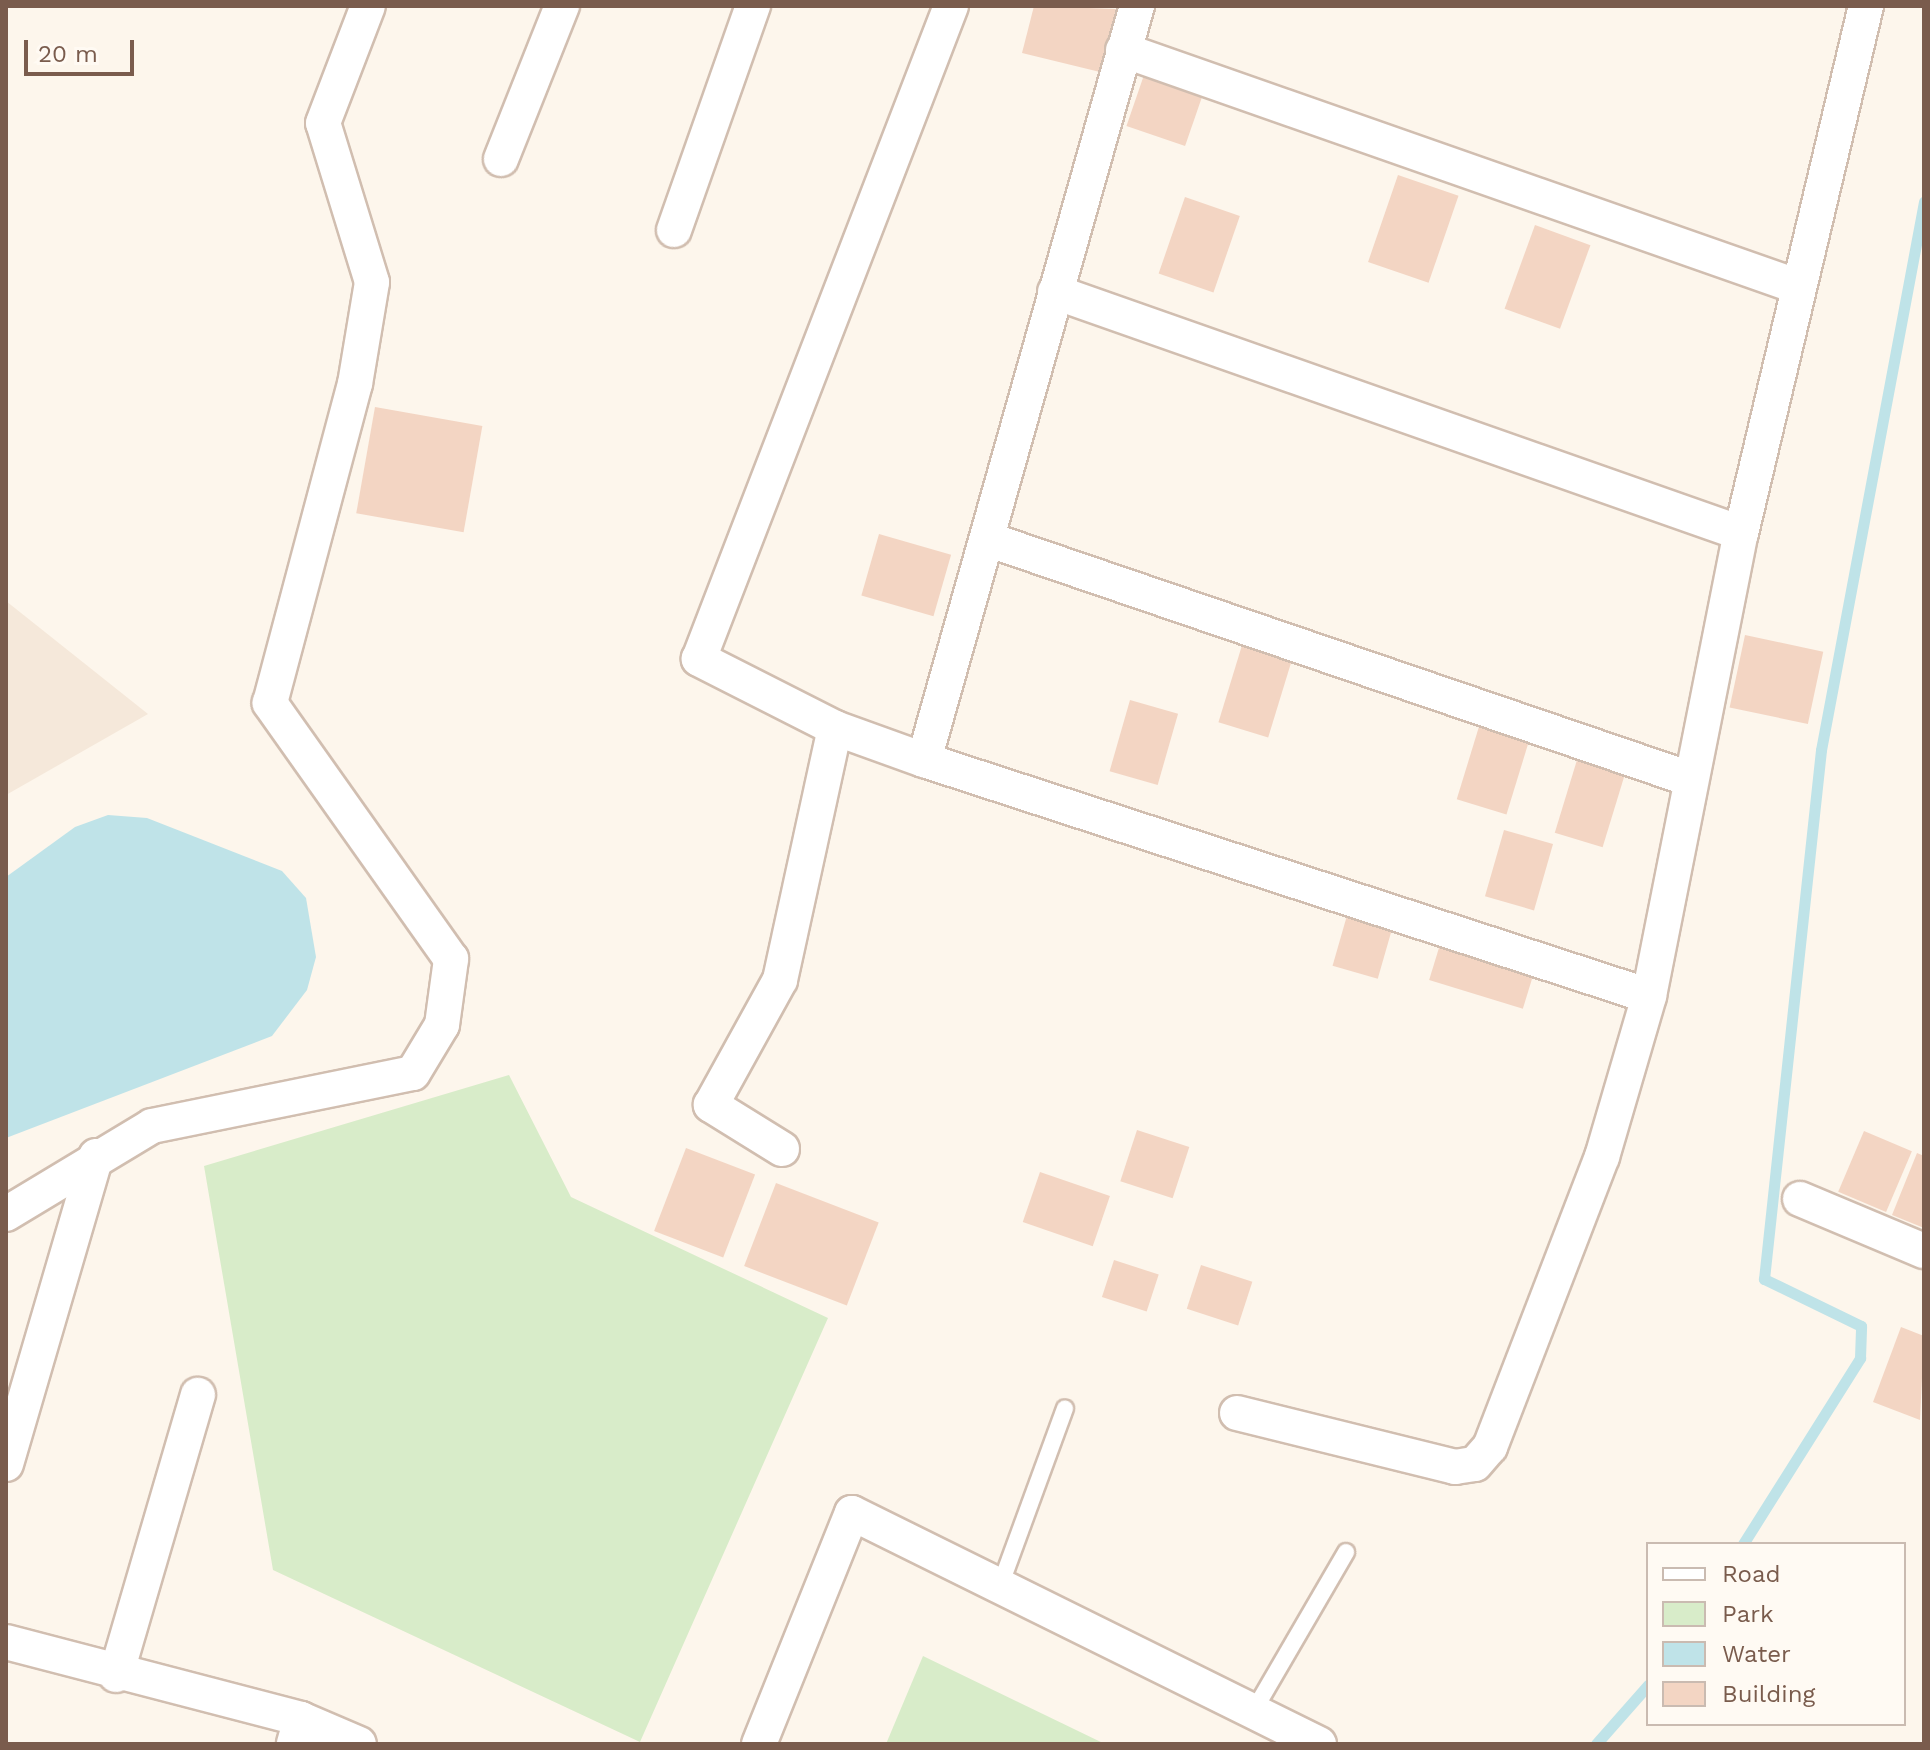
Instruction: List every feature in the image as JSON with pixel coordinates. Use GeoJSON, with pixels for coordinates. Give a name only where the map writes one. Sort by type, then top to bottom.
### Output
{"type":"FeatureCollection","features":[{"type":"Feature","properties":{"kind":"street"},"geometry":{"type":"LineString","coordinates":[[6,1214],[96,1156],[152,1126],[413,1073],[442,1025],[451,959],[270,703],[355,384],[372,282],[323,123],[368,6]]}},
{"type":"Feature","properties":{"kind":"street"},"geometry":{"type":"LineString","coordinates":[[501,159],[562,6]]}},
{"type":"Feature","properties":{"kind":"street"},"geometry":{"type":"LineString","coordinates":[[674,230],[753,6]]}},
{"type":"Feature","properties":{"kind":"street"},"geometry":{"type":"LineString","coordinates":[[951,6],[699,659],[835,728],[924,760],[1649,996]]}},
{"type":"Feature","properties":{"kind":"street"},"geometry":{"type":"LineString","coordinates":[[924,760],[1137,6]]}},
{"type":"Feature","properties":{"kind":"street"},"geometry":{"type":"LineString","coordinates":[[1237,1413],[1455,1467],[1475,1464],[1490,1447],[1602,1157],[1649,996],[1741,533],[1796,286],[1866,6]]}},
{"type":"Feature","properties":{"kind":"street"},"geometry":{"type":"LineString","coordinates":[[1123,50],[1796,286]]}},
{"type":"Feature","properties":{"kind":"street"},"geometry":{"type":"LineString","coordinates":[[1055,292],[1741,533]]}},
{"type":"Feature","properties":{"kind":"street"},"geometry":{"type":"LineString","coordinates":[[987,539],[1690,779]]}},
{"type":"Feature","properties":{"kind":"street"},"geometry":{"type":"LineString","coordinates":[[782,1149],[711,1105],[780,980],[835,728]]}},
{"type":"Feature","properties":{"kind":"street"},"geometry":{"type":"LineString","coordinates":[[6,1464],[96,1156]]}},
{"type":"Feature","properties":{"kind":"street"},"geometry":{"type":"LineString","coordinates":[[1800,1199],[1924,1251]]}},
{"type":"Feature","properties":{"kind":"street"},"geometry":{"type":"LineString","coordinates":[[116,1675],[198,1395]]}},
{"type":"Feature","properties":{"kind":"street"},"geometry":{"type":"LineString","coordinates":[[759,1744],[852,1513],[1319,1744]]}},
{"type":"Feature","properties":{"kind":"street"},"geometry":{"type":"LineString","coordinates":[[6,1642],[298,1731],[359,1744]]}},
{"type":"Feature","properties":{"kind":"lane"},"geometry":{"type":"LineString","coordinates":[[1000,1586],[1065,1408]]}},
{"type":"Feature","properties":{"kind":"lane"},"geometry":{"type":"LineString","coordinates":[[1253,1712],[1346,1552]]}},
{"type":"Feature","properties":{"kind":"shaded area"},"geometry":{"type":"Polygon","coordinates":[[[6,601],[148,714],[6,795],[6,601]]]}},
{"type":"Feature","properties":{"kind":"green space"},"geometry":{"type":"Polygon","coordinates":[[[509,1075],[571,1197],[828,1318],[640,1742],[273,1570],[204,1166],[509,1075]]]}},
{"type":"Feature","properties":{"kind":"green space"},"geometry":{"type":"Polygon","coordinates":[[[923,1656],[1105,1744],[886,1744],[923,1656]]]}},
{"type":"Feature","properties":{"kind":"water"},"geometry":{"type":"Polygon","coordinates":[[[108,815],[147,818],[282,871],[306,898],[316,957],[307,990],[272,1036],[6,1138],[6,877],[75,827],[108,815]]]}},
{"type":"Feature","properties":{"kind":"building"},"geometry":{"type":"Polygon","coordinates":[[[1034,6],[1116,9],[1100,72],[1022,53],[1034,6]]]}},
{"type":"Feature","properties":{"kind":"building"},"geometry":{"type":"Polygon","coordinates":[[[1145,72],[1204,92],[1185,146],[1126,126],[1145,72]]]}},
{"type":"Feature","properties":{"kind":"building"},"geometry":{"type":"Polygon","coordinates":[[[1398,175],[1459,196],[1429,283],[1368,262],[1398,175]]]}},
{"type":"Feature","properties":{"kind":"building"},"geometry":{"type":"Polygon","coordinates":[[[1185,197],[1240,216],[1213,292],[1159,274],[1185,197]]]}},
{"type":"Feature","properties":{"kind":"building"},"geometry":{"type":"Polygon","coordinates":[[[1535,225],[1590,245],[1560,329],[1505,309],[1535,225]]]}},
{"type":"Feature","properties":{"kind":"building"},"geometry":{"type":"Polygon","coordinates":[[[375,407],[482,426],[464,532],[356,513],[375,407]]]}},
{"type":"Feature","properties":{"kind":"building"},"geometry":{"type":"Polygon","coordinates":[[[879,534],[951,555],[933,616],[861,596],[879,534]]]}},
{"type":"Feature","properties":{"kind":"building"},"geometry":{"type":"Polygon","coordinates":[[[1745,635],[1823,652],[1808,724],[1730,707],[1745,635]]]}},
{"type":"Feature","properties":{"kind":"building"},"geometry":{"type":"Polygon","coordinates":[[[1243,642],[1293,657],[1268,738],[1218,722],[1243,642]]]}},
{"type":"Feature","properties":{"kind":"building"},"geometry":{"type":"Polygon","coordinates":[[[1130,700],[1178,714],[1158,785],[1110,771],[1130,700]]]}},
{"type":"Feature","properties":{"kind":"building"},"geometry":{"type":"Polygon","coordinates":[[[1481,720],[1531,735],[1506,815],[1457,799],[1481,720]]]}},
{"type":"Feature","properties":{"kind":"building"},"geometry":{"type":"Polygon","coordinates":[[[1577,760],[1625,775],[1603,847],[1555,833],[1577,760]]]}},
{"type":"Feature","properties":{"kind":"building"},"geometry":{"type":"Polygon","coordinates":[[[1504,830],[1553,844],[1534,910],[1485,896],[1504,830]]]}},
{"type":"Feature","properties":{"kind":"building"},"geometry":{"type":"Polygon","coordinates":[[[1348,912],[1393,925],[1378,979],[1333,966],[1348,912]]]}},
{"type":"Feature","properties":{"kind":"building"},"geometry":{"type":"Polygon","coordinates":[[[1442,938],[1536,967],[1523,1009],[1429,980],[1442,938]]]}},
{"type":"Feature","properties":{"kind":"building"},"geometry":{"type":"Polygon","coordinates":[[[1137,1130],[1189,1147],[1173,1198],[1120,1181],[1137,1130]]]}},
{"type":"Feature","properties":{"kind":"building"},"geometry":{"type":"Polygon","coordinates":[[[1864,1131],[1912,1151],[1886,1212],[1838,1192],[1864,1131]]]}},
{"type":"Feature","properties":{"kind":"building"},"geometry":{"type":"Polygon","coordinates":[[[686,1148],[755,1175],[723,1258],[654,1231],[686,1148]]]}},
{"type":"Feature","properties":{"kind":"building"},"geometry":{"type":"Polygon","coordinates":[[[1917,1153],[1924,1156],[1924,1228],[1892,1215],[1917,1153]]]}},
{"type":"Feature","properties":{"kind":"building"},"geometry":{"type":"Polygon","coordinates":[[[1040,1172],[1110,1196],[1093,1246],[1023,1222],[1040,1172]]]}},
{"type":"Feature","properties":{"kind":"building"},"geometry":{"type":"Polygon","coordinates":[[[776,1183],[879,1222],[847,1306],[744,1266],[776,1183]]]}},
{"type":"Feature","properties":{"kind":"building"},"geometry":{"type":"Polygon","coordinates":[[[1114,1260],[1159,1275],[1147,1312],[1102,1297],[1114,1260]]]}},
{"type":"Feature","properties":{"kind":"building"},"geometry":{"type":"Polygon","coordinates":[[[1201,1265],[1252,1282],[1238,1325],[1187,1309],[1201,1265]]]}},
{"type":"Feature","properties":{"kind":"building"},"geometry":{"type":"Polygon","coordinates":[[[1901,1327],[1924,1336],[1920,1420],[1873,1402],[1901,1327]]]}},
{"type":"Feature","properties":{"kind":"waterway"},"geometry":{"type":"LineString","coordinates":[[1744,1542],[1860,1358],[1861,1326],[1764,1279],[1821,750],[1924,202]]}},
{"type":"Feature","properties":{"kind":"waterway"},"geometry":{"type":"LineString","coordinates":[[1596,1744],[1646,1687]]}}]}
